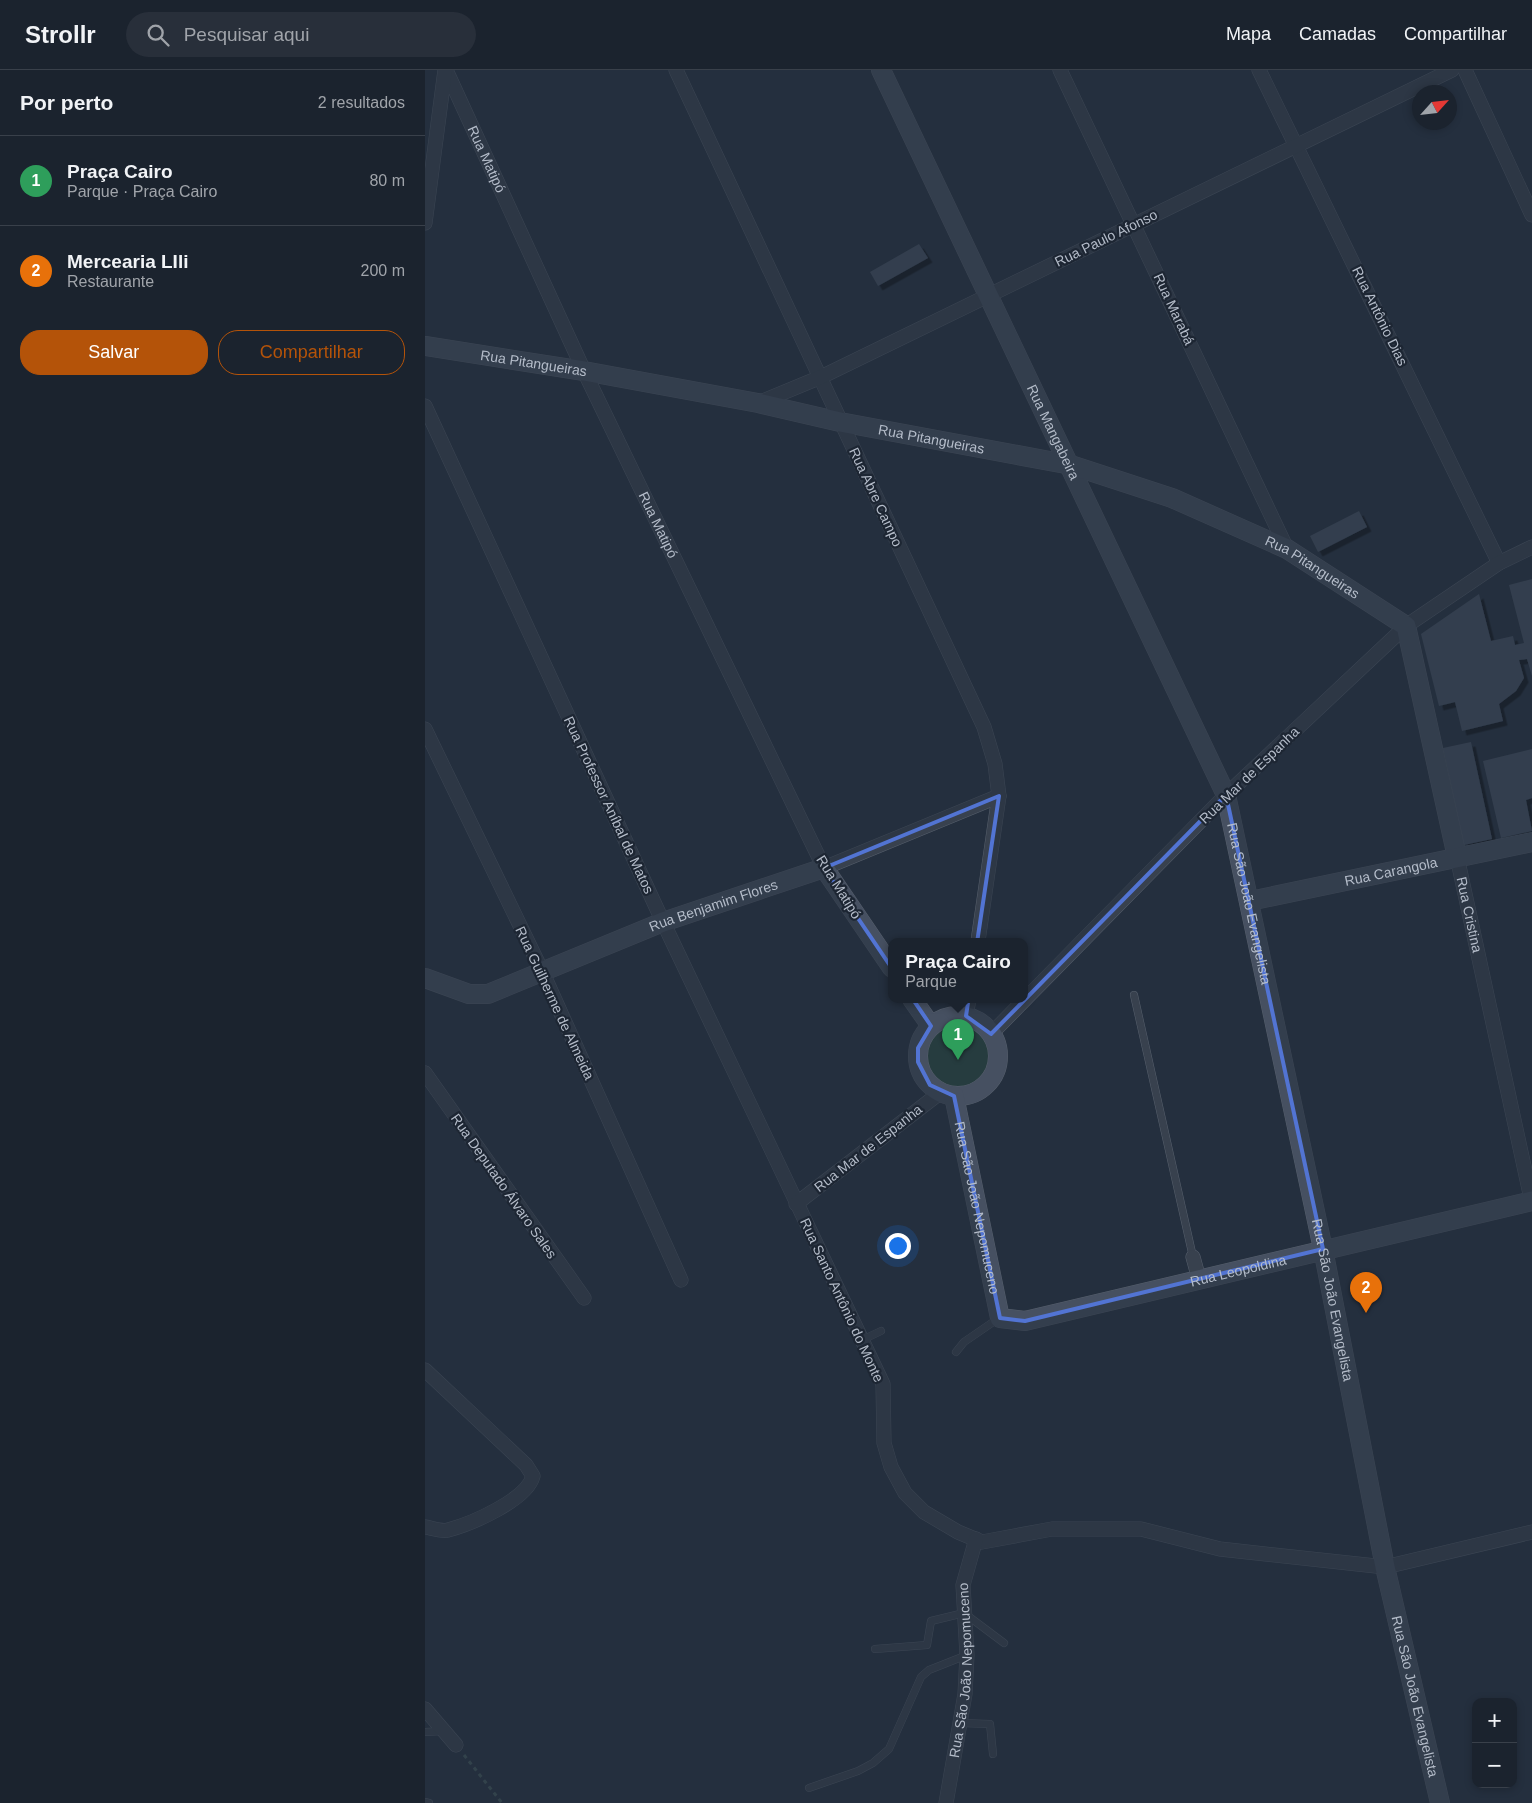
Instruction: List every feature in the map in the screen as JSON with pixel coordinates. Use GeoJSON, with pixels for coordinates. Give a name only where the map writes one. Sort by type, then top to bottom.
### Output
{"type":"FeatureCollection","features":[{"type":"Feature","properties":{"kind":"street"},"geometry":{"type":"LineString","coordinates":[[425,223],[445,70]]}},
{"type":"Feature","properties":{"kind":"street","name":"Rua Matipó"},"geometry":{"type":"LineString","coordinates":[[445,70],[585,371],[824,868],[888,962]]}},
{"type":"Feature","properties":{"kind":"street","name":"Rua Abre Campo"},"geometry":{"type":"LineString","coordinates":[[676,70],[984,727],[995,764],[999,796],[978,938]]}},
{"type":"Feature","properties":{"kind":"street","name":"Rua Mangabeira"},"geometry":{"type":"LineString","coordinates":[[881,70],[988,296],[1071,465],[1226,795]]}},
{"type":"Feature","properties":{"kind":"street","name":"Rua Marabá"},"geometry":{"type":"LineString","coordinates":[[1060,70],[1287,549]]}},
{"type":"Feature","properties":{"kind":"street","name":"Rua Antônio Dias"},"geometry":{"type":"LineString","coordinates":[[1259,70],[1499,563]]}},
{"type":"Feature","properties":{"kind":"street","name":"Rua Paulo Afonso"},"geometry":{"type":"LineString","coordinates":[[758,402],[821,377],[1452,70]]}},
{"type":"Feature","properties":{"kind":"street"},"geometry":{"type":"LineString","coordinates":[[1465,70],[1532,214]]}},
{"type":"Feature","properties":{"kind":"street","name":"Rua Pitangueiras"},"geometry":{"type":"LineString","coordinates":[[425,346],[585,371],[758,402],[840,422],[1071,465],[1172,498],[1287,549],[1406,626]]}},
{"type":"Feature","properties":{"kind":"street","name":"Rua Professor Aníbal de Matos"},"geometry":{"type":"LineString","coordinates":[[425,406],[663,922],[796,1204]]}},
{"type":"Feature","properties":{"kind":"street","name":"Rua Mar de Espanha"},"geometry":{"type":"LineString","coordinates":[[1028,996],[1226,795],[1406,626],[1499,563],[1532,546]]}},
{"type":"Feature","properties":{"kind":"street","name":"Rua Cristina"},"geometry":{"type":"LineString","coordinates":[[1406,626],[1532,1202]]}},
{"type":"Feature","properties":{"kind":"street","name":"Rua Guilherme de Almeida"},"geometry":{"type":"LineString","coordinates":[[425,729],[542,971],[681,1280]]}},
{"type":"Feature","properties":{"kind":"street","name":"Rua São João Evangelista"},"geometry":{"type":"LineString","coordinates":[[1226,795],[1323,1249],[1385,1567],[1440,1803]]}},
{"type":"Feature","properties":{"kind":"street","name":"Rua Benjamim Flores"},"geometry":{"type":"LineString","coordinates":[[425,978],[469,994],[488,994],[663,922],[824,868],[999,796]]}},
{"type":"Feature","properties":{"kind":"street","name":"Rua Carangola"},"geometry":{"type":"LineString","coordinates":[[1250,901],[1532,842]]}},
{"type":"Feature","properties":{"kind":"street"},"geometry":{"type":"LineString","coordinates":[[915,1003],[931,1026]]}},
{"type":"Feature","properties":{"kind":"street","name":"Rua Mar de Espanha"},"geometry":{"type":"LineString","coordinates":[[991,1034],[1021,1003]]}},
{"type":"Feature","properties":{"kind":"street"},"geometry":{"type":"LineString","coordinates":[[968,1007],[991,1034],[997,1055],[992,1076],[976,1092],[947,1094],[930,1085],[922,1074],[918,1062],[918,1048],[923,1036],[931,1026],[968,1007]]}},
{"type":"Feature","properties":{"kind":"street","name":"Rua Deputado Álvaro Sales"},"geometry":{"type":"LineString","coordinates":[[425,1074],[584,1298]]}},
{"type":"Feature","properties":{"kind":"street","name":"Rua Mar de Espanha"},"geometry":{"type":"LineString","coordinates":[[796,1204],[947,1094]]}},
{"type":"Feature","properties":{"kind":"street","name":"Rua São João Nepomuceno"},"geometry":{"type":"LineString","coordinates":[[947,1094],[1000,1318]]}},
{"type":"Feature","properties":{"kind":"street","name":"Rua Leopoldina"},"geometry":{"type":"LineString","coordinates":[[1000,1318],[1025,1321],[1323,1249],[1532,1202]]}},
{"type":"Feature","properties":{"kind":"street","name":"Rua Santo Antônio do Monte"},"geometry":{"type":"LineString","coordinates":[[796,1204],[883,1384],[885,1443],[891,1467],[905,1493],[924,1512],[982,1542],[1052,1529],[1141,1529],[1220,1549],[1385,1567],[1532,1532]]}},
{"type":"Feature","properties":{"kind":"street"},"geometry":{"type":"LineString","coordinates":[[1193,1257],[1199,1279]]}},
{"type":"Feature","properties":{"kind":"street"},"geometry":{"type":"LineString","coordinates":[[425,1370],[526,1465],[533,1476],[531,1486],[508,1505],[446,1531],[425,1527]]}},
{"type":"Feature","properties":{"kind":"street","name":"Rua São João Nepomuceno"},"geometry":{"type":"LineString","coordinates":[[946,1803],[960,1723],[967,1655],[963,1585],[976,1539]]}},
{"type":"Feature","properties":{"kind":"street"},"geometry":{"type":"LineString","coordinates":[[425,1709],[456,1745]]}},
{"type":"Feature","properties":{"kind":"lane"},"geometry":{"type":"LineString","coordinates":[[1133,995],[1193,1257]]}},
{"type":"Feature","properties":{"kind":"lane"},"geometry":{"type":"LineString","coordinates":[[956,1352],[964,1342],[1000,1318]]}},
{"type":"Feature","properties":{"kind":"lane"},"geometry":{"type":"LineString","coordinates":[[862,1340],[881,1331]]}},
{"type":"Feature","properties":{"kind":"lane"},"geometry":{"type":"LineString","coordinates":[[875,1649],[927,1644],[931,1621],[964,1613],[1004,1643]]}},
{"type":"Feature","properties":{"kind":"lane"},"geometry":{"type":"LineString","coordinates":[[809,1788],[873,1763],[889,1749],[921,1677],[929,1670],[967,1655]]}},
{"type":"Feature","properties":{"kind":"lane"},"geometry":{"type":"LineString","coordinates":[[960,1723],[990,1724],[993,1754]]}},
{"type":"Feature","properties":{"kind":"lane"},"geometry":{"type":"LineString","coordinates":[[425,1732],[445,1731]]}},
{"type":"Feature","properties":{"kind":"lane"},"geometry":{"type":"LineString","coordinates":[[425,1802],[429,1803]]}},
{"type":"Feature","properties":{"kind":"path"},"geometry":{"type":"LineString","coordinates":[[456,1745],[502,1803]]}},
{"type":"Feature","properties":{"kind":"highlighted area"},"geometry":{"type":"Polygon","coordinates":[[[1226,795],[1323,1249],[1025,1321],[1000,1318],[954,1096],[930,1085],[918,1062],[918,1048],[931,1026],[824,868],[999,796],[966,1016],[991,1034],[1226,795]]]}},
{"type":"Feature","properties":{"kind":"green space"},"geometry":{"type":"Polygon","coordinates":[[[958,1020],[978,1026],[988,1036],[994,1056],[988,1076],[978,1086],[958,1092],[938,1086],[928,1076],[922,1056],[928,1036],[938,1026],[958,1020]]]}},
{"type":"Feature","properties":{"kind":"building"},"geometry":{"type":"Polygon","coordinates":[[[919,244],[928,258],[878,286],[870,272],[919,244]]]}},
{"type":"Feature","properties":{"kind":"building"},"geometry":{"type":"Polygon","coordinates":[[[1359,511],[1367,527],[1318,552],[1310,536],[1359,511]]]}},
{"type":"Feature","properties":{"kind":"building"},"geometry":{"type":"Polygon","coordinates":[[[1532,579],[1532,676],[1527,659],[1519,660],[1524,678],[1516,691],[1499,704],[1503,721],[1462,731],[1455,702],[1439,706],[1421,634],[1479,594],[1491,641],[1513,636],[1515,645],[1524,643],[1509,585],[1532,579]]]}},
{"type":"Feature","properties":{"kind":"building"},"geometry":{"type":"Polygon","coordinates":[[[1471,742],[1492,839],[1464,845],[1443,748],[1471,742]]]}},
{"type":"Feature","properties":{"kind":"building"},"geometry":{"type":"Polygon","coordinates":[[[1532,749],[1532,798],[1526,800],[1532,831],[1501,838],[1483,761],[1532,749]]]}},
{"type":"Feature","properties":{"kind":"place","name":"Praça Cairo"},"geometry":{"type":"Point","coordinates":[958,1060]}},
{"type":"Feature","properties":{"kind":"place","name":"Mercearia LIli"},"geometry":{"type":"Point","coordinates":[1366,1313]}}]}
